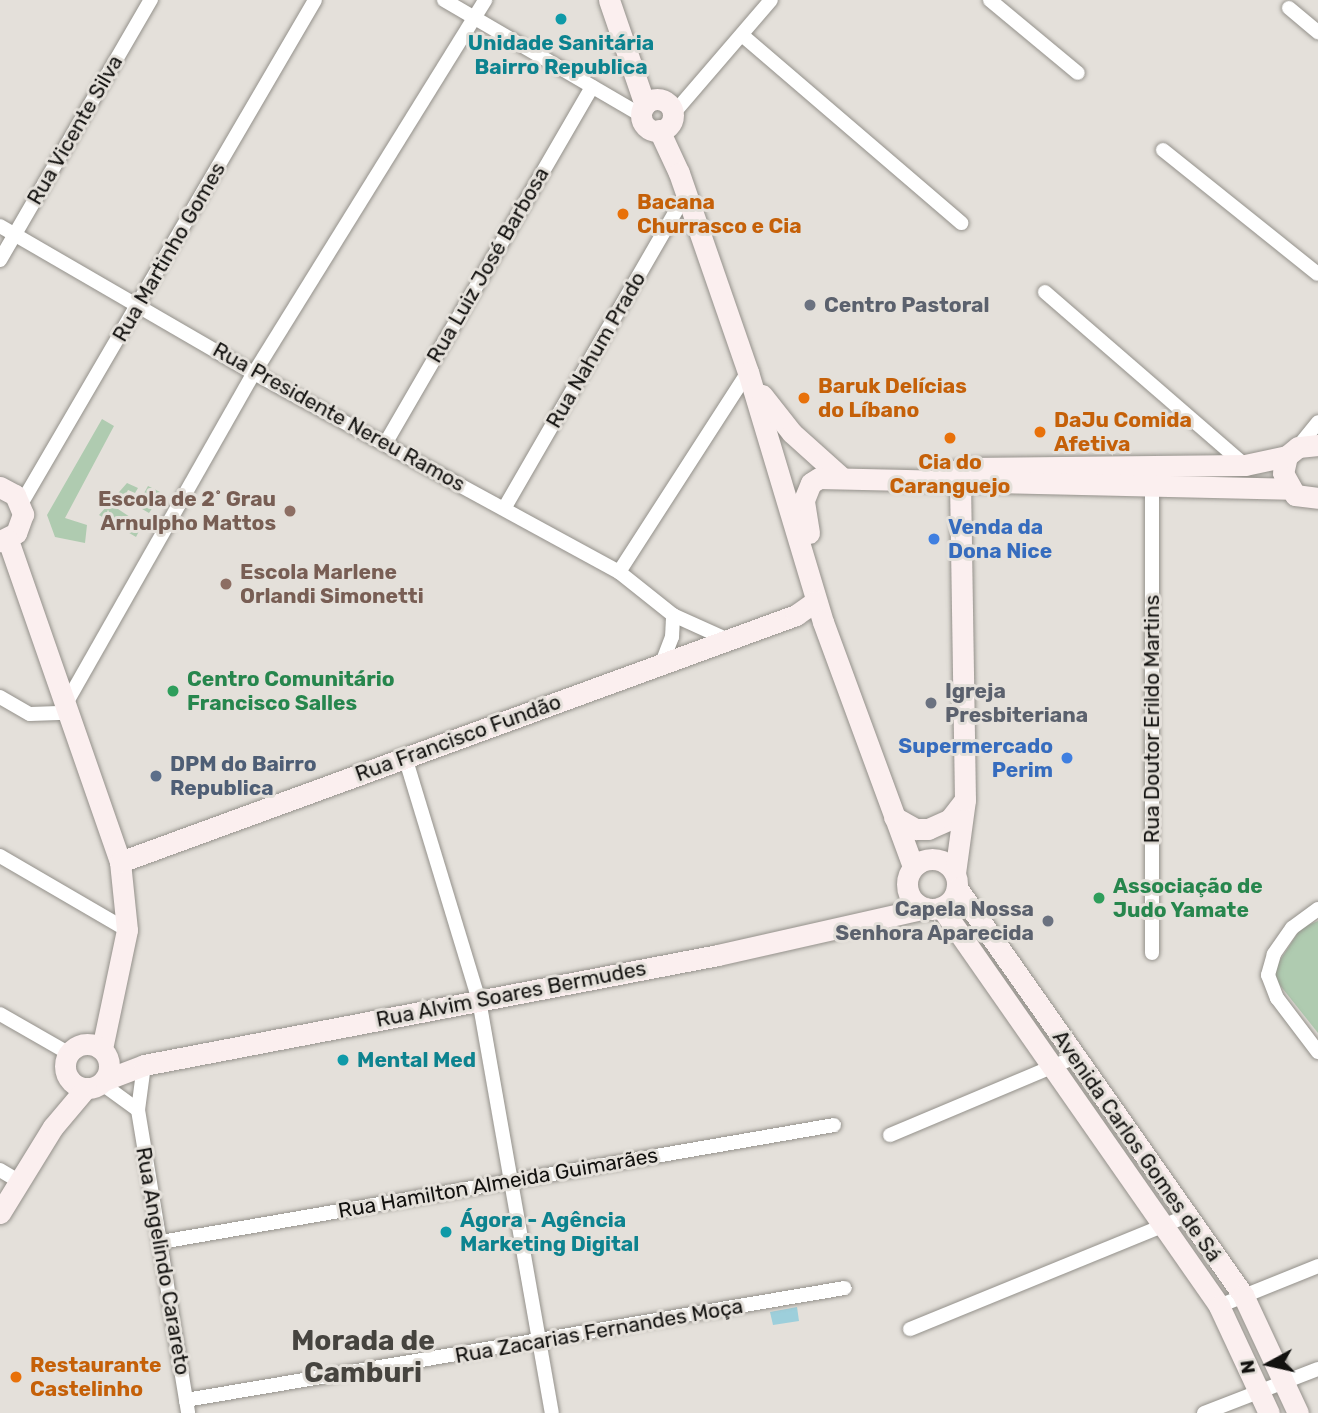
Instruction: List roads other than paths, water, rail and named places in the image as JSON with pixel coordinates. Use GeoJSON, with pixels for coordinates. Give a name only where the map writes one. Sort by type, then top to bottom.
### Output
{"type":"FeatureCollection","features":[{"type":"Feature","properties":{"kind":"street","name":"Rua Vicente Silva"},"geometry":{"type":"LineString","coordinates":[[0,260],[151,0]]}},
{"type":"Feature","properties":{"kind":"street","name":"Rua Martinho Gomes"},"geometry":{"type":"LineString","coordinates":[[21,504],[315,0]]}},
{"type":"Feature","properties":{"kind":"street"},"geometry":{"type":"LineString","coordinates":[[444,0],[592,87],[659,113]]}},
{"type":"Feature","properties":{"kind":"street"},"geometry":{"type":"LineString","coordinates":[[65,710],[254,373],[485,0]]}},
{"type":"Feature","properties":{"kind":"street"},"geometry":{"type":"LineString","coordinates":[[609,0],[631,56],[659,113],[748,372],[823,622],[913,867],[908,890],[878,922]]}},
{"type":"Feature","properties":{"kind":"street"},"geometry":{"type":"LineString","coordinates":[[659,113],[695,92],[771,0]]}},
{"type":"Feature","properties":{"kind":"street"},"geometry":{"type":"LineString","coordinates":[[990,0],[1079,73]]}},
{"type":"Feature","properties":{"kind":"street"},"geometry":{"type":"LineString","coordinates":[[1289,8],[1318,33]]}},
{"type":"Feature","properties":{"kind":"street"},"geometry":{"type":"LineString","coordinates":[[743,35],[961,223]]}},
{"type":"Feature","properties":{"kind":"street","name":"Rua Luiz José Barbosa"},"geometry":{"type":"LineString","coordinates":[[385,444],[592,87]]}},
{"type":"Feature","properties":{"kind":"street"},"geometry":{"type":"LineString","coordinates":[[1163,150],[1318,274]]}},
{"type":"Feature","properties":{"kind":"street","name":"Rua Nahum Prado"},"geometry":{"type":"LineString","coordinates":[[506,507],[682,183]]}},
{"type":"Feature","properties":{"kind":"street","name":"Rua Presidente Nereu Ramos"},"geometry":{"type":"LineString","coordinates":[[0,226],[254,373],[506,507],[619,572],[673,615],[726,639]]}},
{"type":"Feature","properties":{"kind":"street"},"geometry":{"type":"LineString","coordinates":[[1045,292],[1245,465]]}},
{"type":"Feature","properties":{"kind":"street"},"geometry":{"type":"LineString","coordinates":[[748,372],[779,418],[841,477]]}},
{"type":"Feature","properties":{"kind":"street"},"geometry":{"type":"LineString","coordinates":[[619,572],[748,372]]}},
{"type":"Feature","properties":{"kind":"street"},"geometry":{"type":"LineString","coordinates":[[1289,489],[1283,473],[1318,422]]}},
{"type":"Feature","properties":{"kind":"street"},"geometry":{"type":"LineString","coordinates":[[922,481],[971,468],[1245,465],[1301,449]]}},
{"type":"Feature","properties":{"kind":"street"},"geometry":{"type":"LineString","coordinates":[[816,601],[806,489],[820,478],[1289,489],[1316,502]]}},
{"type":"Feature","properties":{"kind":"street"},"geometry":{"type":"LineString","coordinates":[[908,890],[914,902],[934,908],[956,881],[965,800],[960,483]]}},
{"type":"Feature","properties":{"kind":"street","name":"Rua Doutor Erildo Martins"},"geometry":{"type":"LineString","coordinates":[[1152,485],[1152,953]]}},
{"type":"Feature","properties":{"kind":"street"},"geometry":{"type":"LineString","coordinates":[[0,487],[15,495],[21,504],[21,524],[4,540],[120,862],[127,930],[122,965],[95,1069],[53,1127],[0,1213]]}},
{"type":"Feature","properties":{"kind":"street","name":"Rua Francisco Fundão"},"geometry":{"type":"LineString","coordinates":[[120,862],[796,615],[816,601]]}},
{"type":"Feature","properties":{"kind":"street"},"geometry":{"type":"LineString","coordinates":[[662,663],[672,636],[673,615]]}},
{"type":"Feature","properties":{"kind":"street"},"geometry":{"type":"LineString","coordinates":[[796,615],[823,622]]}},
{"type":"Feature","properties":{"kind":"street"},"geometry":{"type":"LineString","coordinates":[[0,697],[30,714],[65,710]]}},
{"type":"Feature","properties":{"kind":"street"},"geometry":{"type":"LineString","coordinates":[[405,757],[479,1000],[552,1413]]}},
{"type":"Feature","properties":{"kind":"street"},"geometry":{"type":"LineString","coordinates":[[894,817],[916,829],[928,829],[950,819],[965,800]]}},
{"type":"Feature","properties":{"kind":"street"},"geometry":{"type":"LineString","coordinates":[[0,856],[127,930]]}},
{"type":"Feature","properties":{"kind":"street"},"geometry":{"type":"LineString","coordinates":[[913,867],[931,859],[940,860],[956,881]]}},
{"type":"Feature","properties":{"kind":"street","name":"Avenida Carlos Gomes de Sá"},"geometry":{"type":"LineString","coordinates":[[956,881],[1073,1058],[1243,1295],[1286,1381],[1298,1413]]}},
{"type":"Feature","properties":{"kind":"street","name":"Rua Alvim Soares Bermudes"},"geometry":{"type":"LineString","coordinates":[[68,1054],[95,1069],[144,1065],[878,922],[934,908]]}},
{"type":"Feature","properties":{"kind":"street","name":"Avenida Carlos Gomes de Sá"},"geometry":{"type":"LineString","coordinates":[[934,908],[1219,1306],[1269,1413]]}},
{"type":"Feature","properties":{"kind":"street"},"geometry":{"type":"LineString","coordinates":[[1318,909],[1292,928],[1274,954],[1268,975],[1277,998],[1318,1052]]}},
{"type":"Feature","properties":{"kind":"street"},"geometry":{"type":"LineString","coordinates":[[0,1014],[68,1054]]}},
{"type":"Feature","properties":{"kind":"street"},"geometry":{"type":"LineString","coordinates":[[890,1135],[1073,1058]]}},
{"type":"Feature","properties":{"kind":"street","name":"Rua Angelindo Carareto"},"geometry":{"type":"LineString","coordinates":[[144,1065],[138,1110],[162,1242],[187,1406]]}},
{"type":"Feature","properties":{"kind":"street"},"geometry":{"type":"LineString","coordinates":[[95,1069],[138,1110]]}},
{"type":"Feature","properties":{"kind":"street","name":"Rua Hamilton Almeida Guimarães"},"geometry":{"type":"LineString","coordinates":[[162,1242],[834,1125]]}},
{"type":"Feature","properties":{"kind":"street"},"geometry":{"type":"LineString","coordinates":[[0,1170],[20,1182]]}},
{"type":"Feature","properties":{"kind":"street"},"geometry":{"type":"LineString","coordinates":[[910,1329],[1187,1216]]}},
{"type":"Feature","properties":{"kind":"street"},"geometry":{"type":"LineString","coordinates":[[1219,1306],[1318,1266]]}},
{"type":"Feature","properties":{"kind":"street","name":"Rua Zacarias Fernandes Moça"},"geometry":{"type":"LineString","coordinates":[[187,1406],[845,1288]]}},
{"type":"Feature","properties":{"kind":"street"},"geometry":{"type":"LineString","coordinates":[[1204,1413],[1318,1368]]}},
{"type":"Feature","properties":{"kind":"water"},"geometry":{"type":"Polygon","coordinates":[[[797,1307],[799,1321],[773,1325],[770,1312],[797,1307]]]}},
{"type":"Feature","properties":{"kind":"place","name":"Unidade Sanitária Bairro Republica"},"geometry":{"type":"Point","coordinates":[561,19]}},
{"type":"Feature","properties":{"kind":"place","name":"Bacana Churrasco e Cia"},"geometry":{"type":"Point","coordinates":[623,214]}},
{"type":"Feature","properties":{"kind":"place","name":"Centro Pastoral"},"geometry":{"type":"Point","coordinates":[810,305]}},
{"type":"Feature","properties":{"kind":"place","name":"Baruk Delícias do Líbano"},"geometry":{"type":"Point","coordinates":[804,398]}},
{"type":"Feature","properties":{"kind":"place","name":"DaJu Comida Afetiva"},"geometry":{"type":"Point","coordinates":[1040,432]}},
{"type":"Feature","properties":{"kind":"place","name":"Cia do Caranguejo"},"geometry":{"type":"Point","coordinates":[950,438]}},
{"type":"Feature","properties":{"kind":"place","name":"Escola de 2˚ Grau Arnulpho Mattos"},"geometry":{"type":"Point","coordinates":[290,511]}},
{"type":"Feature","properties":{"kind":"place","name":"Venda da Dona Nice"},"geometry":{"type":"Point","coordinates":[934,539]}},
{"type":"Feature","properties":{"kind":"place","name":"Escola Marlene Orlandi Simonetti"},"geometry":{"type":"Point","coordinates":[226,584]}},
{"type":"Feature","properties":{"kind":"place","name":"Centro Comunitário Francisco Salles"},"geometry":{"type":"Point","coordinates":[173,691]}},
{"type":"Feature","properties":{"kind":"place","name":"Igreja Presbiteriana"},"geometry":{"type":"Point","coordinates":[931,703]}},
{"type":"Feature","properties":{"kind":"place","name":"Supermercado Perim"},"geometry":{"type":"Point","coordinates":[1067,758]}},
{"type":"Feature","properties":{"kind":"place","name":"DPM do Bairro Republica"},"geometry":{"type":"Point","coordinates":[156,776]}},
{"type":"Feature","properties":{"kind":"place","name":"Associação de Judo Yamate"},"geometry":{"type":"Point","coordinates":[1099,898]}},
{"type":"Feature","properties":{"kind":"place","name":"Capela Nossa Senhora Aparecida"},"geometry":{"type":"Point","coordinates":[1048,921]}},
{"type":"Feature","properties":{"kind":"place","name":"Mental Med"},"geometry":{"type":"Point","coordinates":[343,1060]}},
{"type":"Feature","properties":{"kind":"place","name":"Ágora - Agência Marketing Digital"},"geometry":{"type":"Point","coordinates":[446,1232]}},
{"type":"Feature","properties":{"kind":"place","name":"Restaurante Castelinho"},"geometry":{"type":"Point","coordinates":[16,1377]}},
{"type":"Feature","properties":{"kind":"district","name":"Morada de Camburi"},"geometry":{"type":"Point","coordinates":[363,1357]}}]}
